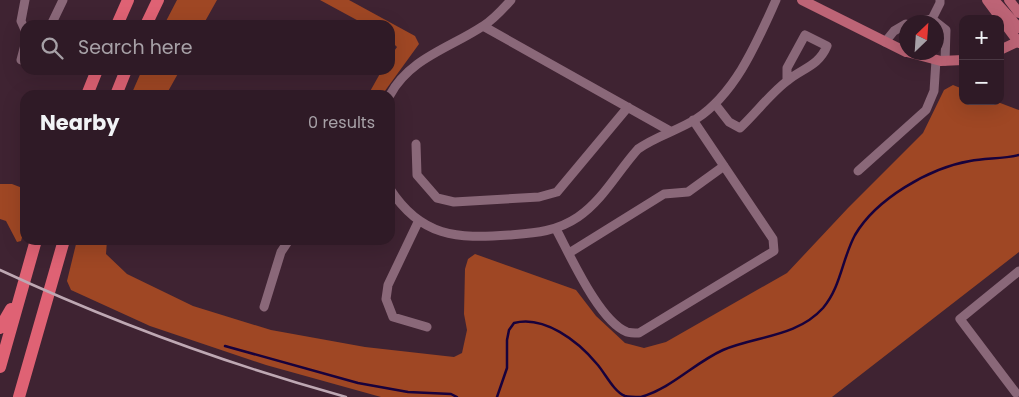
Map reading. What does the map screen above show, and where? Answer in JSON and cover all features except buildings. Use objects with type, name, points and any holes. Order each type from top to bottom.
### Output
[{"type":"highway","points":[[119,20],[128,0]]},
{"type":"highway","points":[[148,20],[158,0]]},
{"type":"highway","points":[[89,90],[95,75]]},
{"type":"highway","points":[[118,90],[124,75]]},
{"type":"highway","points":[[0,366],[35,245]]},
{"type":"highway","points":[[19,397],[63,245]]},
{"type":"highway","points":[[0,328],[21,292]]},
{"type":"main road","points":[[987,0],[1018,42],[1004,48]]},
{"type":"main road","points":[[994,0],[1019,28]]},
{"type":"main road","points":[[1009,0],[1019,13]]},
{"type":"main road","points":[[805,1],[899,48]]},
{"type":"main road","points":[[944,60],[959,60]]},
{"type":"street","points":[[21,20],[25,0]]},
{"type":"street","points":[[53,20],[63,0]]},
{"type":"street","points":[[393,90],[400,80],[427,57],[483,26],[511,0]]},
{"type":"street","points":[[395,203],[419,220],[444,234],[472,238],[548,232],[556,229],[578,217],[590,207],[638,149],[693,120],[724,96],[749,55],[776,0]]},
{"type":"street","points":[[934,15],[940,0]]},
{"type":"street","points":[[483,26],[670,131]]},
{"type":"street","points":[[885,42],[899,28]]},
{"type":"street","points":[[944,28],[946,30],[944,42]]},
{"type":"street","points":[[715,104],[729,122],[740,128],[787,80],[806,70],[823,54],[827,46],[805,35],[787,68],[787,80]]},
{"type":"street","points":[[858,171],[926,110],[934,91],[941,60]]},
{"type":"street","points":[[416,144],[417,175],[437,198],[454,202],[540,197],[557,192],[628,107]]},
{"type":"street","points":[[556,229],[607,317],[628,332],[639,333],[774,251],[773,239],[693,120]]},
{"type":"street","points":[[569,253],[664,194],[688,192],[724,166]]},
{"type":"street","points":[[419,220],[388,285],[386,299],[393,317],[428,327]]},
{"type":"street","points":[[264,307],[280,252],[285,245]]},
{"type":"street","points":[[1015,394],[960,318],[1019,271]]},
{"type":"shaded area","points":[[177,0],[217,0],[206,20],[167,20]]},
{"type":"shaded area","points":[[320,0],[349,0],[386,20],[357,20]]},
{"type":"shaded area","points":[[395,25],[415,36],[419,44],[386,90],[371,90],[379,75],[395,75],[395,50],[397,47],[395,45]]},
{"type":"shaded area","points":[[140,75],[177,75],[169,90],[133,90]]},
{"type":"shaded area","points":[[953,85],[959,87],[959,105],[1004,104],[1019,110],[1019,252],[832,397],[381,397],[266,365],[150,326],[71,290],[67,281],[76,245],[107,245],[106,254],[127,274],[193,306],[271,330],[365,347],[454,357],[462,353],[467,330],[464,314],[465,269],[468,259],[475,254],[576,290],[596,316],[625,343],[644,348],[666,342],[787,273],[848,208],[923,133],[944,90]]},
{"type":"shaded area","points":[[0,184],[12,184],[20,187],[20,241],[17,242],[6,221],[0,219]]},
{"type":"waterway","points":[[641,397],[663,388],[712,355],[736,345],[776,335],[813,318],[823,308],[834,291],[851,244],[864,222],[876,209],[905,187],[938,170],[954,165],[976,160],[1019,155]]},
{"type":"waterway","points":[[497,397],[507,368],[509,330],[514,323],[525,322],[548,326],[560,332],[589,355],[621,394],[641,397]]},
{"type":"waterway","points":[[225,346],[358,383],[408,392],[451,394],[457,397]]},
{"type":"railway","points":[[0,270],[170,341],[257,371],[346,397]]}]
